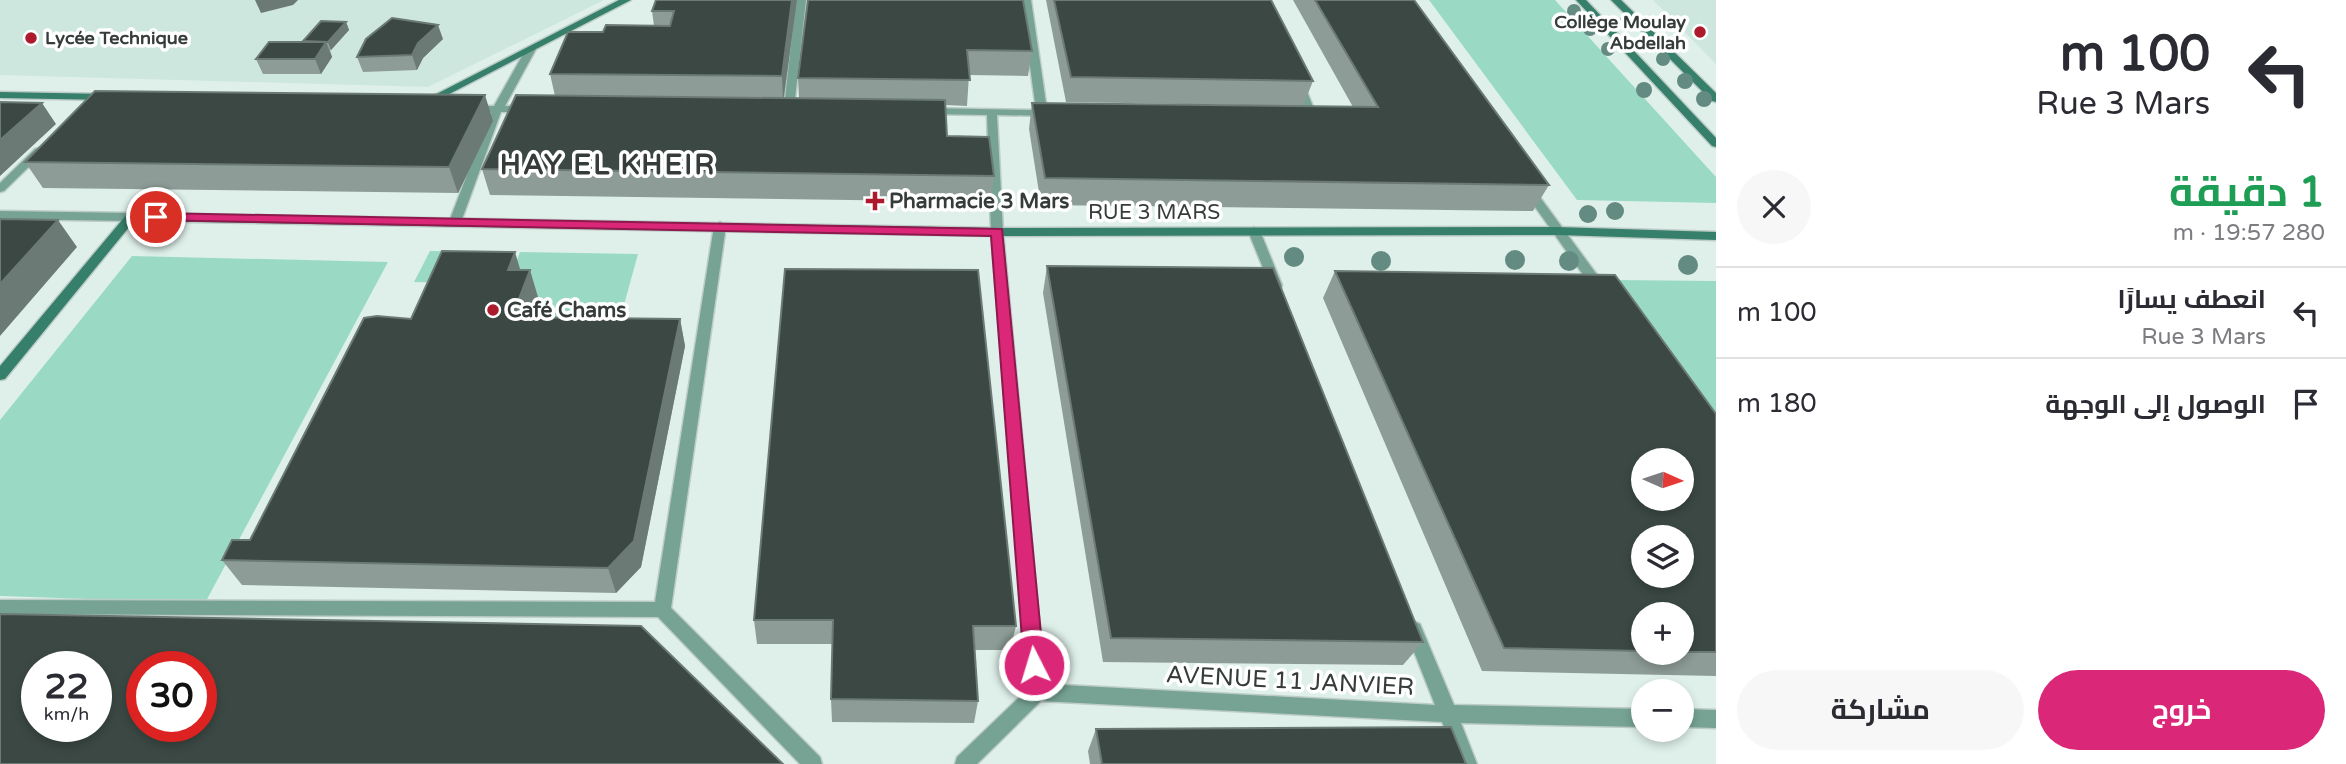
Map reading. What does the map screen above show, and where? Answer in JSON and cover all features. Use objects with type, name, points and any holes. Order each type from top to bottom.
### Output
[{"type":"street","points":[[444,108],[417,107],[626,0]]},
{"type":"street","points":[[789,108],[801,0]]},
{"type":"street","points":[[1026,0],[1042,113]]},
{"type":"street","points":[[1581,0],[1716,144]]},
{"type":"street","points":[[1616,0],[1716,99]]},
{"type":"street","points":[[455,222],[497,110],[531,49]]},
{"type":"street","points":[[1286,117],[1307,117],[1311,114],[1293,72]]},
{"type":"street","points":[[0,95],[122,98]]},
{"type":"street","points":[[85,106],[95,97]]},
{"type":"street","points":[[457,108],[539,109]]},
{"type":"street","points":[[776,108],[803,108]]},
{"type":"street","points":[[911,111],[1055,113]]},
{"type":"street","points":[[964,764],[1037,692],[997,232],[992,113]]},
{"type":"street","points":[[0,189],[47,143]]},
{"type":"street","points":[[1518,173],[1613,307]]},
{"type":"street","points":[[0,215],[131,217]]},
{"type":"street","points":[[0,374],[131,217]]},
{"type":"street","name":"RUE 3 MARS","points":[[131,217],[997,232],[1558,231],[1716,236]]},
{"type":"street","points":[[662,610],[720,226]]},
{"type":"street","points":[[1254,231],[1279,295]]},
{"type":"street","points":[[0,607],[662,610],[813,764]]},
{"type":"street","points":[[1407,612],[1468,764]]},
{"type":"street","name":"AVENUE 11 JANVIER","points":[[1037,692],[1448,714],[1631,718]]},
{"type":"street","points":[[1694,718],[1716,719]]},
{"type":"shaded area","points":[[0,0],[604,0],[428,87],[0,75]]},
{"type":"shaded area","name":"Collège Moulay Abdellah","points":[[1653,0],[1716,0],[1716,64]]},
{"type":"green space","points":[[1429,0],[1555,0],[1716,177],[1716,203],[1577,200]]},
{"type":"green space","points":[[430,251],[506,252],[450,283],[414,282]]},
{"type":"green space","points":[[520,252],[638,254],[613,345],[521,344],[510,279]]},
{"type":"green space","points":[[132,256],[388,262],[205,603],[0,596],[0,420]]},
{"type":"green space","points":[[1615,280],[1716,281],[1716,417]]},
{"type":"building","points":[[656,0],[792,0],[782,76],[550,74],[568,32],[603,32],[606,25],[670,26],[674,11],[652,11]]},
{"type":"building","points":[[808,0],[1023,0],[1032,51],[967,50],[970,80],[798,78]]},
{"type":"building","points":[[1054,0],[1271,0],[1313,81],[1071,77]]},
{"type":"building","points":[[1315,0],[1414,0],[1549,185],[1045,178],[1032,103],[1378,107]]},
{"type":"building","points":[[392,18],[438,25],[418,43],[412,55],[357,57],[366,39]]},
{"type":"building","points":[[321,21],[346,22],[328,42],[303,41]]},
{"type":"building","points":[[269,42],[326,42],[315,59],[256,59]]},
{"type":"building","points":[[95,91],[485,95],[449,167],[25,162]]},
{"type":"building","points":[[516,95],[945,100],[947,136],[989,137],[994,176],[482,169]]},
{"type":"building","points":[[0,102],[42,103],[0,140]]},
{"type":"building","points":[[0,219],[58,220],[0,284]]},
{"type":"building","points":[[442,251],[515,252],[508,270],[530,270],[512,317],[680,319],[634,541],[608,568],[222,560],[232,540],[250,540],[364,318],[377,316],[411,319]]},
{"type":"building","points":[[1047,266],[1273,268],[1423,642],[1111,638]]},
{"type":"building","points":[[785,269],[978,270],[1016,626],[973,626],[978,701],[831,699],[833,620],[754,620]]},
{"type":"building","points":[[1335,271],[1615,275],[1716,414],[1716,652],[1694,652],[1694,602],[1631,602],[1631,651],[1504,648]]},
{"type":"building","points":[[0,614],[641,626],[783,764],[0,764]]},
{"type":"building","points":[[1451,727],[1466,764],[1102,764],[1096,729]]},
{"type":"place","name":"Collège Moulay Abdellah","points":[[1700,32]]},
{"type":"place","name":"Lycée Technique","points":[[31,38]]},
{"type":"place","name":"Pharmacie 3 Mars","points":[[875,201]]},
{"type":"place","name":"Café Chams","points":[[493,310]]},
{"type":"district","name":"HAY EL KHEIR","points":[[608,165]]},
{"type":"route","points":[[156,217],[997,232],[1034,665]]}]
